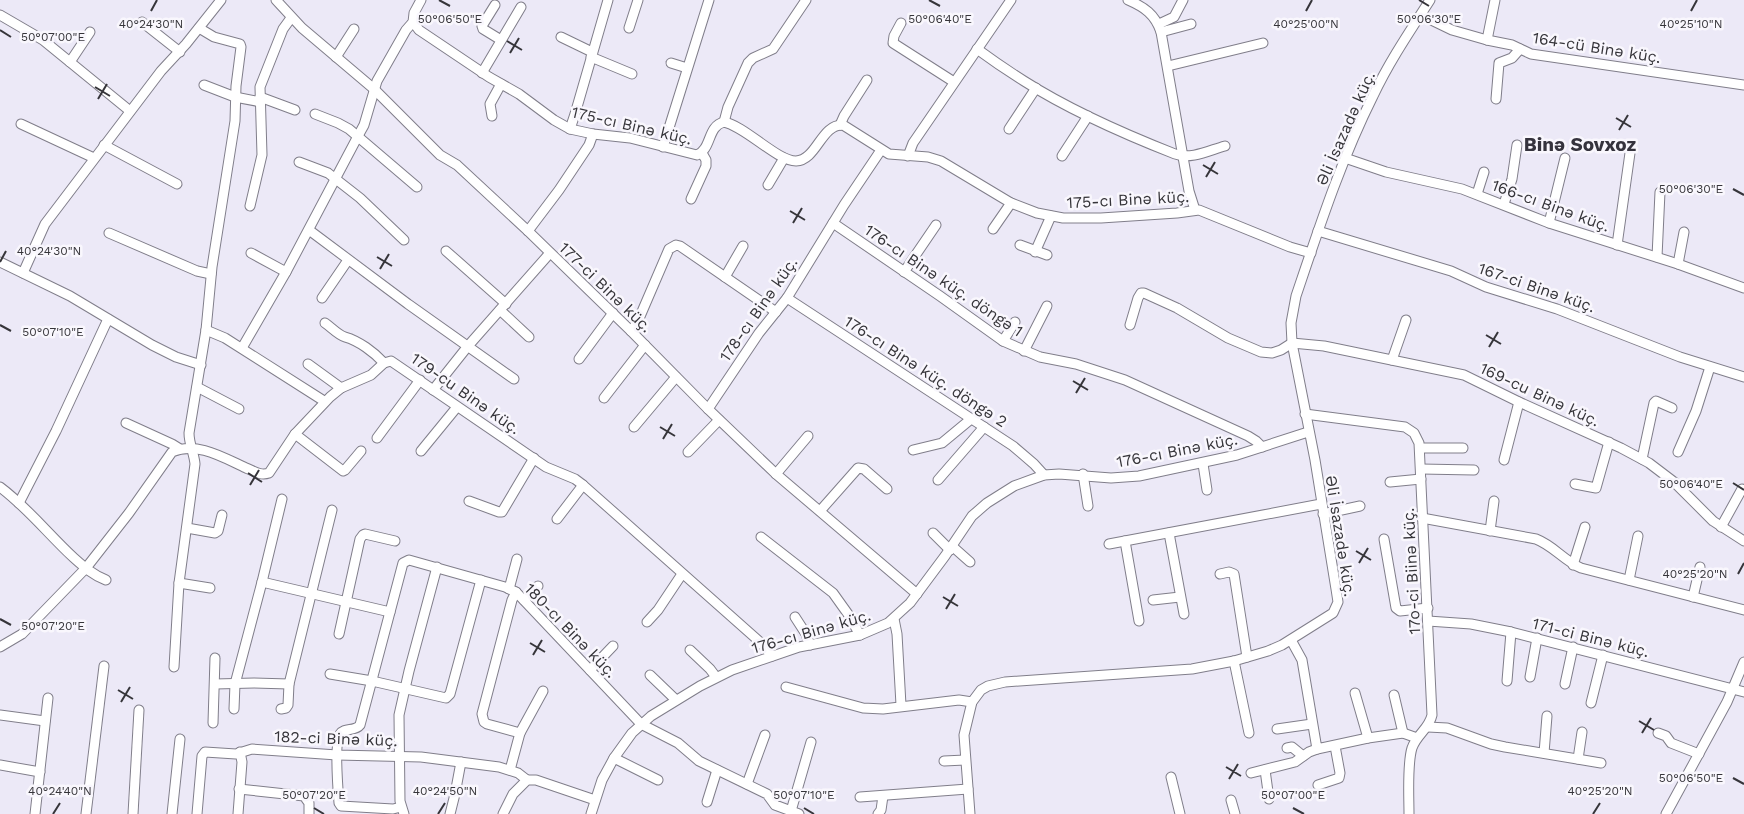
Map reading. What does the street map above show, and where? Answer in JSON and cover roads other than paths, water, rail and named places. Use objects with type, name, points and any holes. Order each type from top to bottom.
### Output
[{"type":"street","points":[[24,273],[45,224],[161,71],[180,52],[221,0]]},
{"type":"street","name":"177-ci Binə küç.","points":[[276,0],[291,18],[374,89],[440,156],[457,165],[528,232],[776,474],[917,594]]},
{"type":"street","points":[[242,348],[309,230],[358,136],[366,120],[374,89],[384,67],[402,37],[414,22],[414,13],[420,0]]},
{"type":"street","points":[[570,129],[608,0]]},
{"type":"street","points":[[629,28],[638,0]]},
{"type":"street","points":[[663,147],[709,0]]},
{"type":"street","points":[[806,0],[773,49],[753,58],[748,63],[728,107],[724,122],[735,126],[784,158],[796,161],[805,158],[828,132],[840,125],[867,80]]},
{"type":"street","points":[[908,156],[913,143],[1011,0]]},
{"type":"street","points":[[1128,0],[1148,11],[1160,28],[1182,156],[1190,196],[1195,210]]},
{"type":"street","points":[[1160,28],[1174,17],[1183,0]]},
{"type":"street","name":"Əli İsazadə küç.","points":[[972,702],[981,690],[988,686],[1005,682],[1192,669],[1234,661],[1274,649],[1333,613],[1337,607],[1336,589],[1315,460],[1292,343],[1292,310],[1310,252],[1345,158],[1380,82],[1430,0]]},
{"type":"street","points":[[1487,40],[1495,0]]},
{"type":"street","points":[[494,5],[482,26],[483,29],[501,40]]},
{"type":"street","points":[[482,73],[521,7]]},
{"type":"street","points":[[0,15],[43,40],[130,111]]},
{"type":"street","name":"164-cü Binə küç.","points":[[1420,15],[1452,30],[1487,40],[1512,44],[1531,54],[1744,85]]},
{"type":"street","points":[[250,206],[262,156],[260,87],[283,29],[291,18]]},
{"type":"street","points":[[142,22],[180,52]]},
{"type":"street","name":"175-cı Binə küç.","points":[[414,22],[419,30],[482,73],[524,97],[554,120],[570,129],[630,138],[695,155],[702,153],[716,127],[724,122]]},
{"type":"street","points":[[901,23],[894,36],[893,43],[954,82]]},
{"type":"street","points":[[1160,28],[1191,24]]},
{"type":"street","points":[[174,667],[179,583],[195,464],[189,444],[189,432],[201,365],[211,274],[235,121],[241,47],[237,43],[214,37],[199,28]]},
{"type":"street","points":[[336,57],[354,29]]},
{"type":"street","points":[[70,62],[90,32]]},
{"type":"street","points":[[560,37],[591,55],[632,74]]},
{"type":"street","points":[[1168,66],[1263,43]]},
{"type":"street","points":[[977,49],[1036,88],[1088,116],[1161,149],[1182,156],[1191,156],[1225,146]]},
{"type":"street","points":[[1496,99],[1500,63],[1514,57],[1520,49]]},
{"type":"street","points":[[671,63],[687,68]]},
{"type":"street","points":[[492,116],[490,104],[501,84]]},
{"type":"street","points":[[204,85],[236,97],[260,100],[295,110]]},
{"type":"street","points":[[1008,129],[1036,88]]},
{"type":"street","points":[[315,114],[338,123],[358,136],[417,187]]},
{"type":"street","points":[[1062,156],[1088,116]]},
{"type":"street","points":[[20,124],[94,158]]},
{"type":"street","name":"175-cı Binə küç.","points":[[840,125],[892,154],[928,157],[941,161],[1011,203],[1027,210],[1052,216],[1101,218],[1177,214],[1195,210],[1205,212],[1290,246],[1310,252]]},
{"type":"street","points":[[528,232],[559,190],[594,134]]},
{"type":"street","points":[[1504,204],[1512,179],[1517,145]]},
{"type":"street","points":[[104,146],[177,184]]},
{"type":"street","name":"178-cı Binə küç.","points":[[708,409],[759,332],[788,298],[833,223],[882,150]]},
{"type":"street","points":[[691,198],[706,166],[706,160],[702,153]]},
{"type":"street","points":[[1617,245],[1630,153]]},
{"type":"street","points":[[768,185],[784,158]]},
{"type":"street","name":"166-cı Binə küç.","points":[[1345,158],[1378,170],[1443,183],[1477,194],[1549,222],[1678,264],[1744,288]]},
{"type":"street","points":[[1549,222],[1565,158]]},
{"type":"street","points":[[300,162],[320,169],[336,179],[360,198],[404,240]]},
{"type":"street","points":[[1477,194],[1484,172]]},
{"type":"street","points":[[1657,257],[1660,192]]},
{"type":"street","points":[[994,229],[1011,203]]},
{"type":"street","points":[[1034,252],[1052,216]]},
{"type":"street","name":"176-cı Binə küç. döngə 1","points":[[833,223],[1003,341],[1040,357],[1076,364],[1125,380],[1248,436],[1262,447]]},
{"type":"street","points":[[904,272],[936,225]]},
{"type":"street","points":[[309,230],[514,379]]},
{"type":"street","name":"167-ci Binə küç.","points":[[1318,231],[1451,271],[1486,287],[1575,316],[1710,367],[1744,377]]},
{"type":"street","points":[[1678,264],[1684,232]]},
{"type":"street","points":[[109,233],[197,271],[211,274]]},
{"type":"street","points":[[631,331],[673,246],[680,246],[776,312]]},
{"type":"street","points":[[725,277],[743,246]]},
{"type":"street","points":[[1020,246],[1047,255]]},
{"type":"street","points":[[446,251],[503,307],[529,337]]},
{"type":"street","points":[[251,253],[286,272]]},
{"type":"street","points":[[433,390],[468,346],[550,253]]},
{"type":"street","points":[[322,298],[348,260]]},
{"type":"street","points":[[0,262],[70,296],[168,353],[201,365]]},
{"type":"street","points":[[1130,325],[1141,293],[1177,308],[1228,338],[1261,352],[1272,353],[1292,343]]},
{"type":"street","name":"176-cı Binə küç. döngə 2","points":[[788,298],[1013,446],[1044,475]]},
{"type":"street","points":[[1024,350],[1047,306]]},
{"type":"street","points":[[579,360],[612,313]]},
{"type":"street","points":[[19,503],[56,431],[108,319]]},
{"type":"street","points":[[1392,360],[1406,320]]},
{"type":"street","points":[[1003,341],[1015,322]]},
{"type":"street","points":[[325,323],[342,335],[352,338],[384,363]]},
{"type":"street","points":[[206,330],[242,348],[324,401]]},
{"type":"street","name":"169-cu Binə küç.","points":[[1292,343],[1324,346],[1464,375],[1642,459],[1667,476],[1721,527],[1744,541]]},
{"type":"street","points":[[604,398],[645,345]]},
{"type":"street","name":"179-cu Binə küç.","points":[[0,647],[22,634],[86,568],[129,513],[172,452],[191,448],[208,451],[264,474],[269,473],[295,434],[324,401],[341,388],[371,375],[384,363],[391,361],[550,469],[582,485],[760,642],[772,656]]},
{"type":"street","points":[[308,364],[341,388]]},
{"type":"street","points":[[1678,452],[1696,411],[1710,367]]},
{"type":"street","points":[[634,428],[676,377]]},
{"type":"street","points":[[377,438],[420,380]]},
{"type":"street","points":[[197,388],[239,409]]},
{"type":"street","points":[[1504,460],[1519,402]]},
{"type":"street","points":[[1642,459],[1654,403],[1672,408]]},
{"type":"street","points":[[421,451],[458,407]]},
{"type":"street","name":"17o-ci Biinə küç.","points":[[1305,414],[1405,427],[1412,430],[1417,436],[1420,448],[1428,608],[1432,715],[1428,727]]},
{"type":"street","points":[[913,450],[942,443],[971,419]]},
{"type":"street","points":[[688,452],[719,420]]},
{"type":"street","points":[[126,423],[172,444],[180,450]]},
{"type":"street","points":[[938,480],[984,427]]},
{"type":"street","name":"176-cı Binə küç.","points":[[591,814],[602,780],[614,758],[626,739],[641,724],[676,700],[716,677],[772,656],[810,645],[860,635],[894,619],[917,594],[968,522],[987,503],[1014,486],[1044,475],[1065,473],[1124,478],[1204,464],[1308,432]]},
{"type":"street","points":[[295,434],[343,471],[361,451]]},
{"type":"street","points":[[776,474],[808,436]]},
{"type":"street","points":[[1575,484],[1596,488],[1608,442]]},
{"type":"street","points":[[1420,448],[1463,448]]},
{"type":"street","points":[[469,501],[502,512],[534,458]]},
{"type":"street","points":[[1204,464],[1207,490]]},
{"type":"street","points":[[820,511],[858,468],[864,469],[887,489]]},
{"type":"street","points":[[1421,469],[1474,470]]},
{"type":"street","points":[[1083,474],[1088,506]]},
{"type":"street","points":[[1390,482],[1421,479]]},
{"type":"street","points":[[557,519],[582,485]]},
{"type":"street","points":[[0,487],[92,574],[106,580]]},
{"type":"street","points":[[1721,527],[1742,489]]},
{"type":"street","points":[[234,709],[235,684],[282,499]]},
{"type":"street","points":[[1490,530],[1494,501]]},
{"type":"street","points":[[1109,544],[1321,504]]},
{"type":"street","points":[[1323,514],[1360,506]]},
{"type":"street","points":[[281,709],[286,708],[288,705],[289,684],[332,510]]},
{"type":"street","points":[[186,528],[215,533],[218,531],[222,515]]},
{"type":"street","points":[[1422,518],[1536,539],[1546,543],[1573,565],[1744,610]]},
{"type":"street","points":[[1573,565],[1585,527]]},
{"type":"street","points":[[933,533],[970,562]]},
{"type":"street","points":[[1168,533],[1184,614]]},
{"type":"street","points":[[339,634],[360,539],[366,534],[396,541]]},
{"type":"street","points":[[1629,580],[1638,536]]},
{"type":"street","points":[[761,537],[833,593],[860,635]]},
{"type":"street","points":[[1384,539],[1397,610],[1428,608]]},
{"type":"street","points":[[1125,541],[1139,621]]},
{"type":"street","points":[[517,559],[512,600],[482,718],[487,724],[520,733]]},
{"type":"street","name":"180-cı Binə küç.","points":[[403,811],[341,806],[339,803],[337,755],[340,733],[356,730],[360,725],[403,563],[412,560],[513,590],[641,724],[674,740],[694,758],[767,794],[775,805],[795,813]]},
{"type":"street","points":[[1693,597],[1700,566]]},
{"type":"street","points":[[403,811],[399,756],[399,715],[404,688],[437,567]]},
{"type":"street","points":[[1220,574],[1229,572],[1234,574],[1247,657]]},
{"type":"street","points":[[647,622],[662,605],[682,574]]},
{"type":"street","points":[[330,674],[372,681],[444,698],[449,696],[481,580]]},
{"type":"street","points":[[262,582],[390,612]]},
{"type":"street","points":[[179,583],[210,588]]},
{"type":"street","points":[[524,600],[538,586]]},
{"type":"street","points":[[1153,600],[1180,597]]},
{"type":"street","points":[[795,616],[806,634],[810,645]]},
{"type":"street","points":[[894,619],[897,634],[901,705]]},
{"type":"street","name":"171-ci Binə küç.","points":[[1428,621],[1471,624],[1511,632],[1744,692]]},
{"type":"street","points":[[1507,681],[1511,632]]},
{"type":"street","points":[[1530,677],[1537,638]]},
{"type":"street","points":[[1291,640],[1302,660],[1317,749]]},
{"type":"street","points":[[590,670],[614,646]]},
{"type":"street","points":[[1564,684],[1573,647]]},
{"type":"street","points":[[690,650],[716,677]]},
{"type":"street","points":[[1592,703],[1603,655]]},
{"type":"street","points":[[213,724],[215,658]]},
{"type":"street","points":[[1234,661],[1249,733]]},
{"type":"street","points":[[1666,814],[1733,689],[1744,662]]},
{"type":"street","points":[[86,814],[104,666]]},
{"type":"street","points":[[650,675],[676,700]]},
{"type":"street","points":[[215,684],[289,684]]},
{"type":"street","points":[[786,687],[863,708],[883,708],[959,700],[972,702],[964,735],[970,814]]},
{"type":"street","points":[[510,770],[520,733],[543,691]]},
{"type":"street","points":[[1356,693],[1368,738]]},
{"type":"street","points":[[1394,694],[1403,733]]},
{"type":"street","points":[[34,814],[48,698]]},
{"type":"street","points":[[133,814],[139,710]]},
{"type":"street","points":[[0,715],[45,720]]},
{"type":"street","points":[[1544,753],[1547,716]]},
{"type":"street","points":[[1277,730],[1312,724]]},
{"type":"street","points":[[1409,814],[1410,756],[1417,738],[1428,727],[1447,728],[1491,744],[1601,762]]},
{"type":"street","points":[[1578,759],[1582,732]]},
{"type":"street","points":[[1250,773],[1294,762],[1317,749],[1368,738],[1403,733],[1417,738]]},
{"type":"street","points":[[1658,733],[1666,736],[1671,742],[1699,754]]},
{"type":"street","points":[[746,784],[766,735]]},
{"type":"street","points":[[172,814],[180,739]]},
{"type":"street","points":[[795,813],[811,742]]},
{"type":"street","points":[[1318,785],[1339,778],[1340,773],[1335,746]]},
{"type":"street","points":[[1287,748],[1292,747],[1303,756]]},
{"type":"street","name":"182-ci Binə küç.","points":[[197,814],[203,753],[230,754],[252,749],[337,755],[420,756],[461,762],[510,770],[527,780],[536,780],[595,800]]},
{"type":"street","points":[[238,814],[242,762],[240,752]]},
{"type":"street","points":[[614,758],[658,780]]},
{"type":"street","points":[[944,761],[965,760]]},
{"type":"street","points":[[450,814],[456,794],[461,762]]},
{"type":"street","points":[[0,765],[40,772]]},
{"type":"street","points":[[707,802],[717,770]]},
{"type":"street","points":[[1265,770],[1269,799]]},
{"type":"street","points":[[1171,778],[1180,814]]},
{"type":"street","points":[[503,814],[512,794],[527,780]]},
{"type":"street","points":[[239,789],[304,796],[309,803],[309,814]]},
{"type":"street","points":[[860,797],[968,789]]},
{"type":"street","points":[[878,814],[881,810],[883,796]]},
{"type":"street","points":[[1231,800],[1235,814]]},
{"type":"district","name":"Binə Sovxoz","points":[[1580,144]]}]
